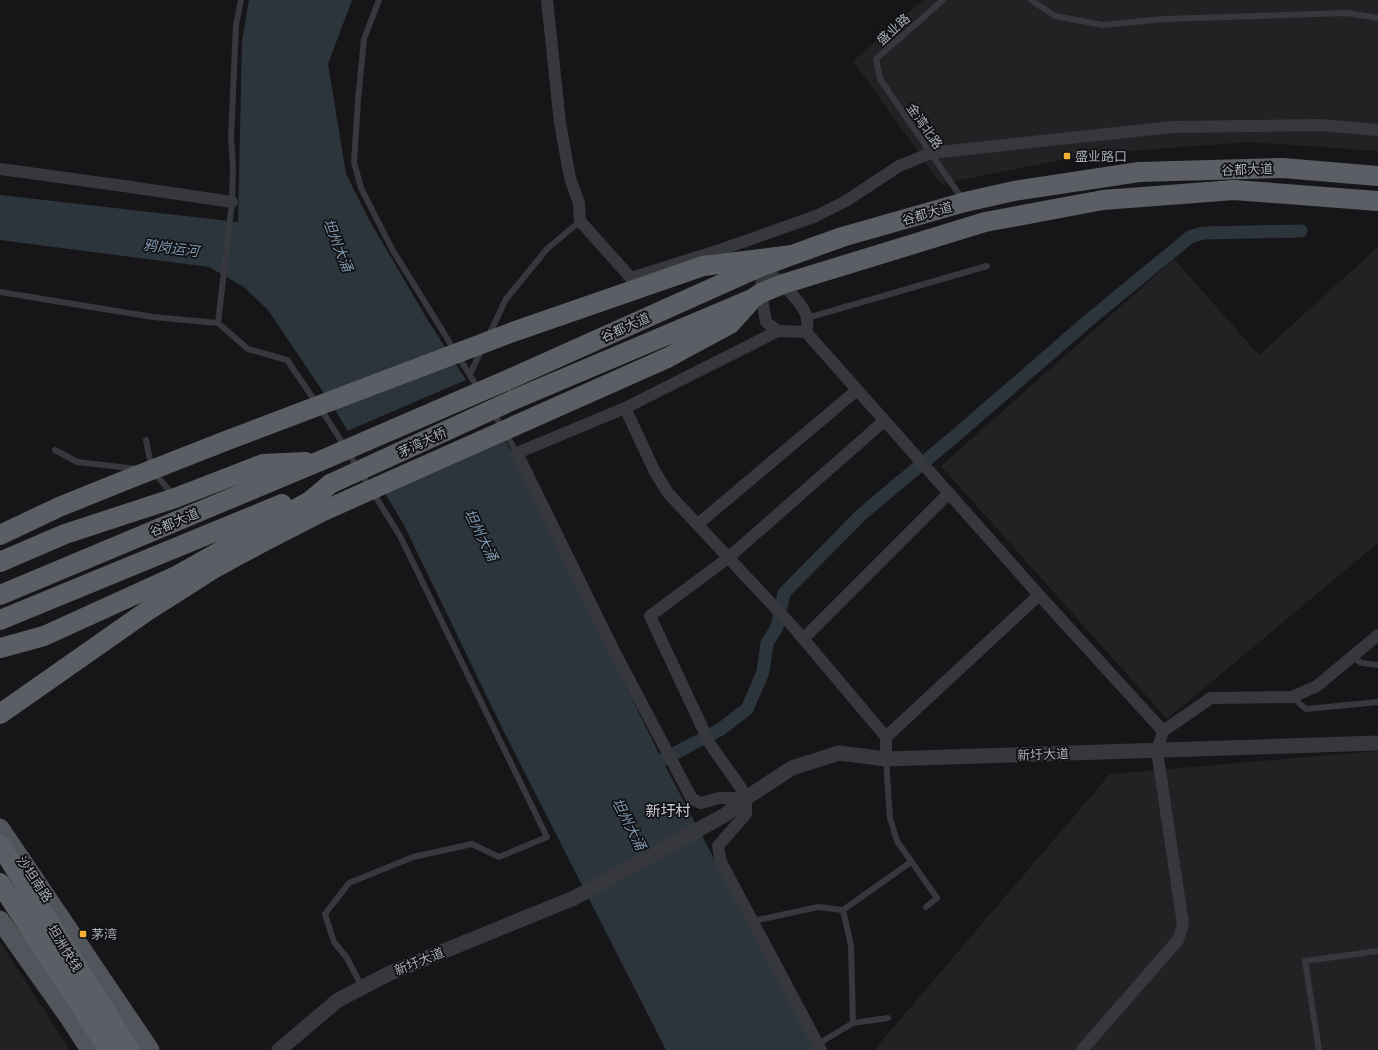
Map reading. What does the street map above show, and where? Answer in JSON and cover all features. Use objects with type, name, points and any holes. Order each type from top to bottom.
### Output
[{"type":"highway","name":"谷都大道","points":[[505,381],[762,266],[842,237],[964,202],[1014,191],[1139,172],[1283,168],[1378,176]]},
{"type":"highway","name":"谷都大道","points":[[514,400],[783,284],[985,222],[1103,200],[1234,190],[1378,200]]},
{"type":"highway","points":[[0,535],[59,507],[199,451],[548,320],[703,266],[792,255]]},
{"type":"highway","points":[[0,714],[147,611],[213,570],[261,543],[321,512],[667,358],[730,324],[757,296]]},
{"type":"highway","name":"茅湾大桥","points":[[320,461],[505,381]]},
{"type":"highway","name":"茅湾大桥","points":[[330,484],[514,400]]},
{"type":"highway","name":"谷都大道","points":[[0,595],[320,461]]},
{"type":"highway","points":[[0,562],[65,534],[175,498],[263,464],[320,461]]},
{"type":"highway","name":"谷都大道","points":[[0,620],[330,484]]},
{"type":"highway","points":[[2,649],[44,636],[178,575],[310,500],[330,484]]},
{"type":"highway","name":"坦洲快线","points":[[0,845],[130,1050]]},
{"type":"highway","name":"坦洲快线","points":[[0,883],[108,1050]]},
{"type":"main road","name":"沙坦南路","points":[[0,828],[150,1050]]},
{"type":"main road","points":[[0,920],[70,1019],[90,1050]]},
{"type":"street","points":[[547,0],[560,124],[570,178],[579,203],[580,221],[631,278],[724,249],[816,216],[846,201],[899,166],[931,153],[1172,128],[1320,125],[1378,130]]},
{"type":"street","points":[[0,169],[124,186],[231,208]]},
{"type":"street","points":[[762,266],[783,284],[799,302],[807,318],[806,332],[1039,595],[1163,731]]},
{"type":"street","points":[[762,266],[757,296],[766,322],[778,331]]},
{"type":"street","points":[[746,798],[719,798],[700,803],[692,800],[611,645],[517,454],[625,408],[778,331],[806,332]]},
{"type":"street","points":[[698,524],[857,390]]},
{"type":"street","points":[[625,408],[655,472],[668,493],[803,639],[886,737],[886,759]]},
{"type":"street","points":[[819,1047],[721,862],[718,846],[746,814],[746,798],[741,788],[710,744],[650,616],[728,558],[884,421]]},
{"type":"street","points":[[803,639],[949,493]]},
{"type":"street","points":[[886,737],[1039,595]]},
{"type":"street","points":[[1082,1050],[1178,940],[1183,924],[1157,751],[1163,731],[1211,698],[1292,697],[1317,686],[1378,635]]},
{"type":"street","name":"新圩大道","points":[[279,1050],[338,1000],[390,973],[574,898],[725,815],[746,798],[792,768],[839,753],[886,759],[1378,743]]},
{"type":"lane","points":[[218,323],[231,208],[233,167],[230,138],[236,25],[241,0]]},
{"type":"lane","points":[[379,0],[364,39],[354,162],[361,188],[392,249],[482,394]]},
{"type":"lane","name":"盛业路","points":[[876,59],[943,0]]},
{"type":"lane","points":[[1031,0],[1055,16],[1103,25],[1164,19],[1347,13],[1378,18]]},
{"type":"lane","name":"金湾北路","points":[[876,59],[880,79],[964,202]]},
{"type":"lane","points":[[470,374],[506,299],[548,249],[580,221]]},
{"type":"lane","points":[[807,318],[987,266]]},
{"type":"lane","points":[[0,292],[153,317],[218,323],[248,349],[287,360],[328,420],[400,536],[547,836],[499,857],[472,844],[413,857],[349,883],[325,914],[334,942],[347,958],[362,988]]},
{"type":"lane","points":[[486,401],[517,454]]},
{"type":"lane","points":[[146,440],[152,470],[175,498]]},
{"type":"lane","points":[[55,450],[77,462],[152,470]]},
{"type":"lane","points":[[1351,657],[1362,663],[1378,665]]},
{"type":"lane","points":[[1292,697],[1306,709],[1378,702]]},
{"type":"lane","points":[[886,759],[890,818],[897,841],[937,898],[926,907]]},
{"type":"lane","points":[[753,922],[818,907],[843,910],[911,862]]},
{"type":"lane","points":[[843,910],[851,946],[853,1023]]},
{"type":"lane","points":[[1319,1050],[1305,961],[1378,951]]},
{"type":"lane","points":[[819,1047],[853,1023],[888,1018]]},
{"type":"shaded area","points":[[923,0],[1378,0],[1378,151],[1248,142],[1091,154],[941,184],[853,61]]},
{"type":"shaded area","points":[[1378,247],[1378,543],[1167,719],[941,466],[1174,259],[1259,355]]},
{"type":"shaded area","points":[[1378,751],[1378,1050],[874,1050],[1110,774]]},
{"type":"shaded area","points":[[0,942],[70,1050],[0,1050]]},
{"type":"water","points":[[249,0],[352,0],[328,64],[346,174],[368,218],[427,319],[511,450],[662,760],[815,1050],[666,1050],[504,732],[404,525],[334,408],[268,310],[244,287],[209,267],[0,240],[0,195],[238,222],[242,41]]},
{"type":"pier","points":[[468,379],[501,430],[377,484],[345,432]]},
{"type":"waterway","points":[[662,760],[721,729],[747,709],[763,672],[767,643],[777,627],[784,593],[862,514],[954,437],[1089,320],[1190,237],[1203,233],[1301,231]]},
{"type":"place","name":"盛业路口","points":[[1067,156]]},
{"type":"place","name":"茅湾","points":[[83,934]]},
{"type":"district","name":"新圩村","points":[[668,811]]},
{"type":"water label","name":"坦州大涌","points":[[338,245]]},
{"type":"water label","name":"鸦岗运河","points":[[171,248]]},
{"type":"water label","name":"坦州大涌","points":[[481,535]]},
{"type":"water label","name":"坦州大涌","points":[[629,824]]}]
